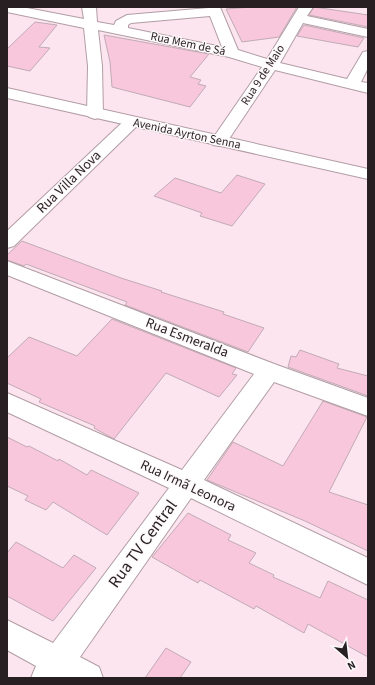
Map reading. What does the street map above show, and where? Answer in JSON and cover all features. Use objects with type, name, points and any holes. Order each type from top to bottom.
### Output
[{"type":"main road","points":[[89,7],[95,66],[95,114]]},
{"type":"main road","name":"Rua Mem de Sá","points":[[7,8],[232,53],[271,65],[368,88]]},
{"type":"main road","points":[[122,31],[121,24],[127,19],[214,9],[232,53]]},
{"type":"main road","points":[[303,12],[368,33]]},
{"type":"main road","name":"Rua 9 de Maio","points":[[219,141],[271,65],[303,12]]},
{"type":"main road","points":[[352,84],[368,55]]},
{"type":"main road","name":"Avenida Ayrton Senna","points":[[7,93],[95,114],[368,174]]},
{"type":"main road","name":"Rua Villa Nova","points":[[7,242],[132,122]]},
{"type":"main road","name":"Rua Esmeralda","points":[[7,268],[269,371],[368,407]]},
{"type":"main road","name":"Rua TV Central","points":[[52,669],[269,371]]},
{"type":"main road","name":"Rua Irmã Leonora","points":[[7,402],[187,484],[368,572]]},
{"type":"main road","points":[[7,634],[52,669],[88,678]]},
{"type":"building","points":[[252,7],[297,7],[279,37],[242,42],[226,9]]},
{"type":"building","points":[[314,7],[368,15],[368,27],[309,15]]},
{"type":"building","points":[[35,22],[57,25],[39,47],[50,48],[30,71],[7,66],[7,49]]},
{"type":"building","points":[[304,25],[364,38],[358,47],[297,36]]},
{"type":"building","points":[[104,35],[209,54],[190,77],[201,80],[198,84],[206,86],[190,107],[112,87],[110,62]]},
{"type":"building","points":[[237,175],[265,184],[232,226],[200,216],[202,213],[154,196],[175,178],[221,193]]},
{"type":"building","points":[[22,241],[121,278],[224,312],[223,314],[264,328],[248,352],[125,305],[127,302],[26,264],[24,266],[7,260],[7,255]]},
{"type":"building","points":[[112,319],[236,368],[232,374],[237,375],[219,397],[166,373],[114,439],[94,428],[95,426],[39,402],[41,399],[7,383],[7,358],[29,337],[77,356]]},
{"type":"building","points":[[300,350],[339,364],[337,368],[368,376],[368,396],[288,367],[291,356],[296,357]]},
{"type":"building","points":[[323,401],[367,417],[329,492],[368,505],[368,551],[305,521],[207,480],[233,442],[283,466]]},
{"type":"building","points":[[7,437],[27,447],[29,446],[58,461],[59,459],[87,475],[91,470],[139,493],[107,535],[53,502],[46,510],[25,500],[28,496],[7,486]]},
{"type":"building","points":[[188,513],[231,535],[228,540],[256,553],[249,563],[274,575],[273,577],[320,598],[328,581],[368,600],[368,657],[308,624],[304,633],[256,606],[254,609],[200,580],[198,583],[152,557]]},
{"type":"building","points":[[16,542],[63,568],[74,555],[96,568],[53,621],[7,596],[7,553]]},
{"type":"building","points":[[166,648],[191,662],[180,678],[145,678]]}]
